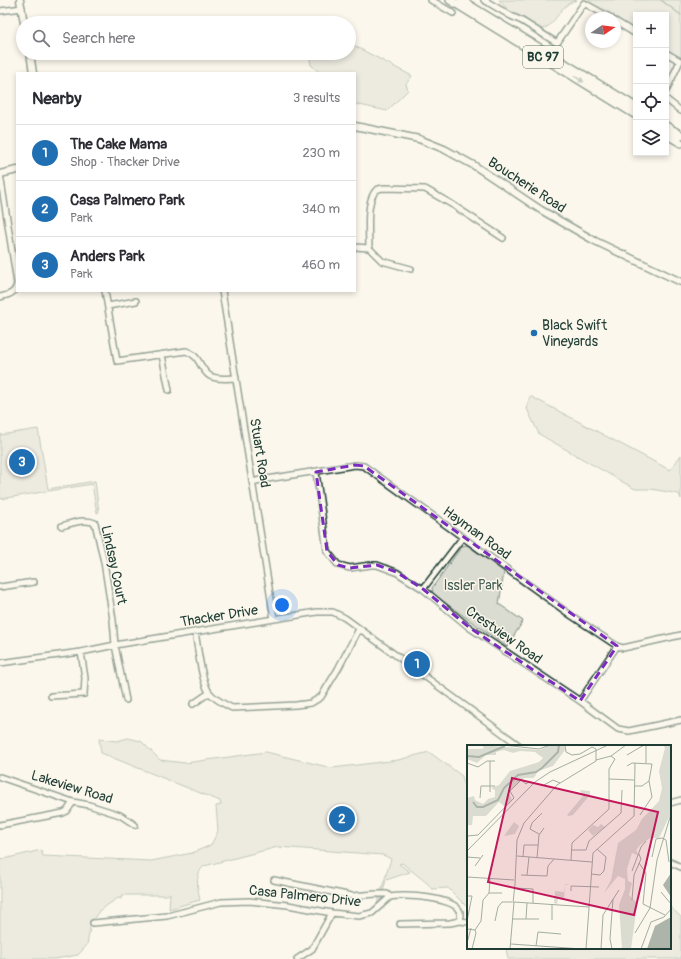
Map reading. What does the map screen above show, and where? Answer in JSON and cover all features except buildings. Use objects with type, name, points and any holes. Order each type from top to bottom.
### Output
[{"type":"highway","name":"BC 97","points":[[450,0],[633,113]]},
{"type":"highway","name":"BC 97","points":[[461,0],[633,105]]},
{"type":"highway","points":[[669,128],[681,135]]},
{"type":"highway","points":[[669,136],[681,143]]},
{"type":"main road","points":[[20,0],[23,16]]},
{"type":"main road","points":[[31,60],[33,72]]},
{"type":"main road","name":"Boucherie Road","points":[[356,126],[419,139],[444,149],[475,166],[542,210],[595,241],[681,282]]},
{"type":"main road","points":[[0,174],[16,170]]},
{"type":"street","points":[[431,0],[453,13]]},
{"type":"street","points":[[484,0],[522,21],[557,44],[584,3],[600,12]]},
{"type":"street","points":[[0,11],[22,8]]},
{"type":"street","points":[[621,25],[633,32]]},
{"type":"street","points":[[669,55],[680,61],[669,85]]},
{"type":"street","points":[[669,102],[681,112]]},
{"type":"street","points":[[0,174],[16,277]]},
{"type":"street","points":[[369,248],[370,206],[374,193],[380,188],[425,189],[457,207],[503,238]]},
{"type":"street","points":[[356,247],[369,248],[382,260],[411,269]]},
{"type":"street","points":[[0,297],[11,294],[16,289]]},
{"type":"street","points":[[105,292],[117,361],[186,351],[192,353],[210,376],[215,378],[236,378]]},
{"type":"street","name":"Stuart Road","points":[[222,292],[274,619]]},
{"type":"street","points":[[108,306],[136,301]]},
{"type":"street","points":[[162,355],[169,390]]},
{"type":"street","name":"Hayman Road","points":[[252,482],[355,465],[364,466],[567,612],[617,646]]},
{"type":"street","name":"Crestview Road","points":[[316,472],[328,550],[338,565],[350,568],[371,565],[382,566],[396,572],[423,589],[470,628],[580,701],[618,729],[629,731],[681,720]]},
{"type":"street","name":"Lindsay Court","points":[[62,526],[81,521],[91,521],[95,523],[104,562],[116,645]]},
{"type":"street","points":[[423,589],[463,537]]},
{"type":"street","points":[[0,587],[34,582]]},
{"type":"street","name":"Thacker Drive","points":[[0,663],[81,652],[317,612],[333,612],[341,615],[519,745]]},
{"type":"street","points":[[195,632],[205,685],[209,693],[223,704],[232,708],[296,705],[311,703],[321,697],[327,689],[359,629]]},
{"type":"street","points":[[580,701],[617,646],[623,648],[681,635]]},
{"type":"street","points":[[116,645],[126,700]]},
{"type":"street","points":[[51,696],[84,694],[85,678],[81,652]]},
{"type":"street","points":[[193,704],[209,693]]},
{"type":"street","name":"Lakeview Road","points":[[0,777],[74,802],[120,815],[135,825]]},
{"type":"street","points":[[671,803],[681,800]]},
{"type":"street","points":[[0,825],[63,813],[67,811],[74,802]]},
{"type":"street","points":[[671,862],[681,867]]},
{"type":"street","name":"Casa Palmero Drive","points":[[274,880],[352,896],[387,894],[390,897]]},
{"type":"street","name":"Casa Palmero Drive","points":[[93,923],[167,916],[221,902],[249,901],[288,905],[359,916],[372,913],[390,897],[406,895],[437,899],[457,907],[460,912],[460,921]]},
{"type":"street","points":[[297,959],[312,949],[332,913]]},
{"type":"street","points":[[400,924],[467,922]]},
{"type":"highlighted area","points":[[355,465],[364,466],[617,646],[580,701],[470,628],[423,589],[396,572],[377,565],[350,568],[338,565],[327,551],[316,472]]},
{"type":"green space","points":[[499,0],[577,0],[565,6],[553,22],[547,27],[541,29],[534,28],[521,21],[514,16]]},
{"type":"green space","points":[[584,0],[681,0],[681,64],[669,56],[669,12],[633,12],[633,33],[621,25],[621,12],[601,12],[588,1]]},
{"type":"green space","points":[[356,47],[412,76],[406,84],[408,90],[387,111],[356,104],[356,72],[319,72],[311,65],[310,60],[356,60]]},
{"type":"green space","points":[[530,396],[670,470],[681,455],[681,499],[679,494],[651,489],[635,489],[539,434],[527,409]]},
{"type":"green space","points":[[38,429],[48,489],[95,481],[99,512],[97,513],[92,484],[0,499],[0,435]]},
{"type":"green space","name":"Issler Park","points":[[467,545],[504,572],[499,604],[523,621],[507,647],[433,594],[432,588],[462,546]]},
{"type":"green space","points":[[128,738],[141,741],[160,760],[185,763],[266,752],[332,768],[398,760],[429,752],[462,776],[467,797],[467,907],[448,888],[432,889],[427,883],[402,863],[399,864],[410,872],[386,880],[379,905],[377,904],[391,859],[383,855],[278,847],[204,866],[199,873],[198,878],[200,900],[169,909],[170,893],[167,895],[122,895],[121,899],[118,898],[100,910],[91,922],[87,945],[78,955],[55,959],[0,959],[0,860],[41,850],[43,856],[151,861],[192,853],[211,845],[218,831],[216,806],[221,805],[220,801],[101,753],[99,739],[117,741]]},
{"type":"green space","points":[[671,908],[681,917],[681,959],[508,959],[506,949],[671,949]]},
{"type":"waterway","points":[[661,0],[681,15]]},
{"type":"place","name":"Black Swift Vineyards","points":[[534,333]]},
{"type":"place","name":"Anders Park","points":[[22,462]]},
{"type":"place","name":"The Cake Mama","points":[[417,664]]},
{"type":"place","name":"Casa Palmero Park","points":[[342,819]]}]
